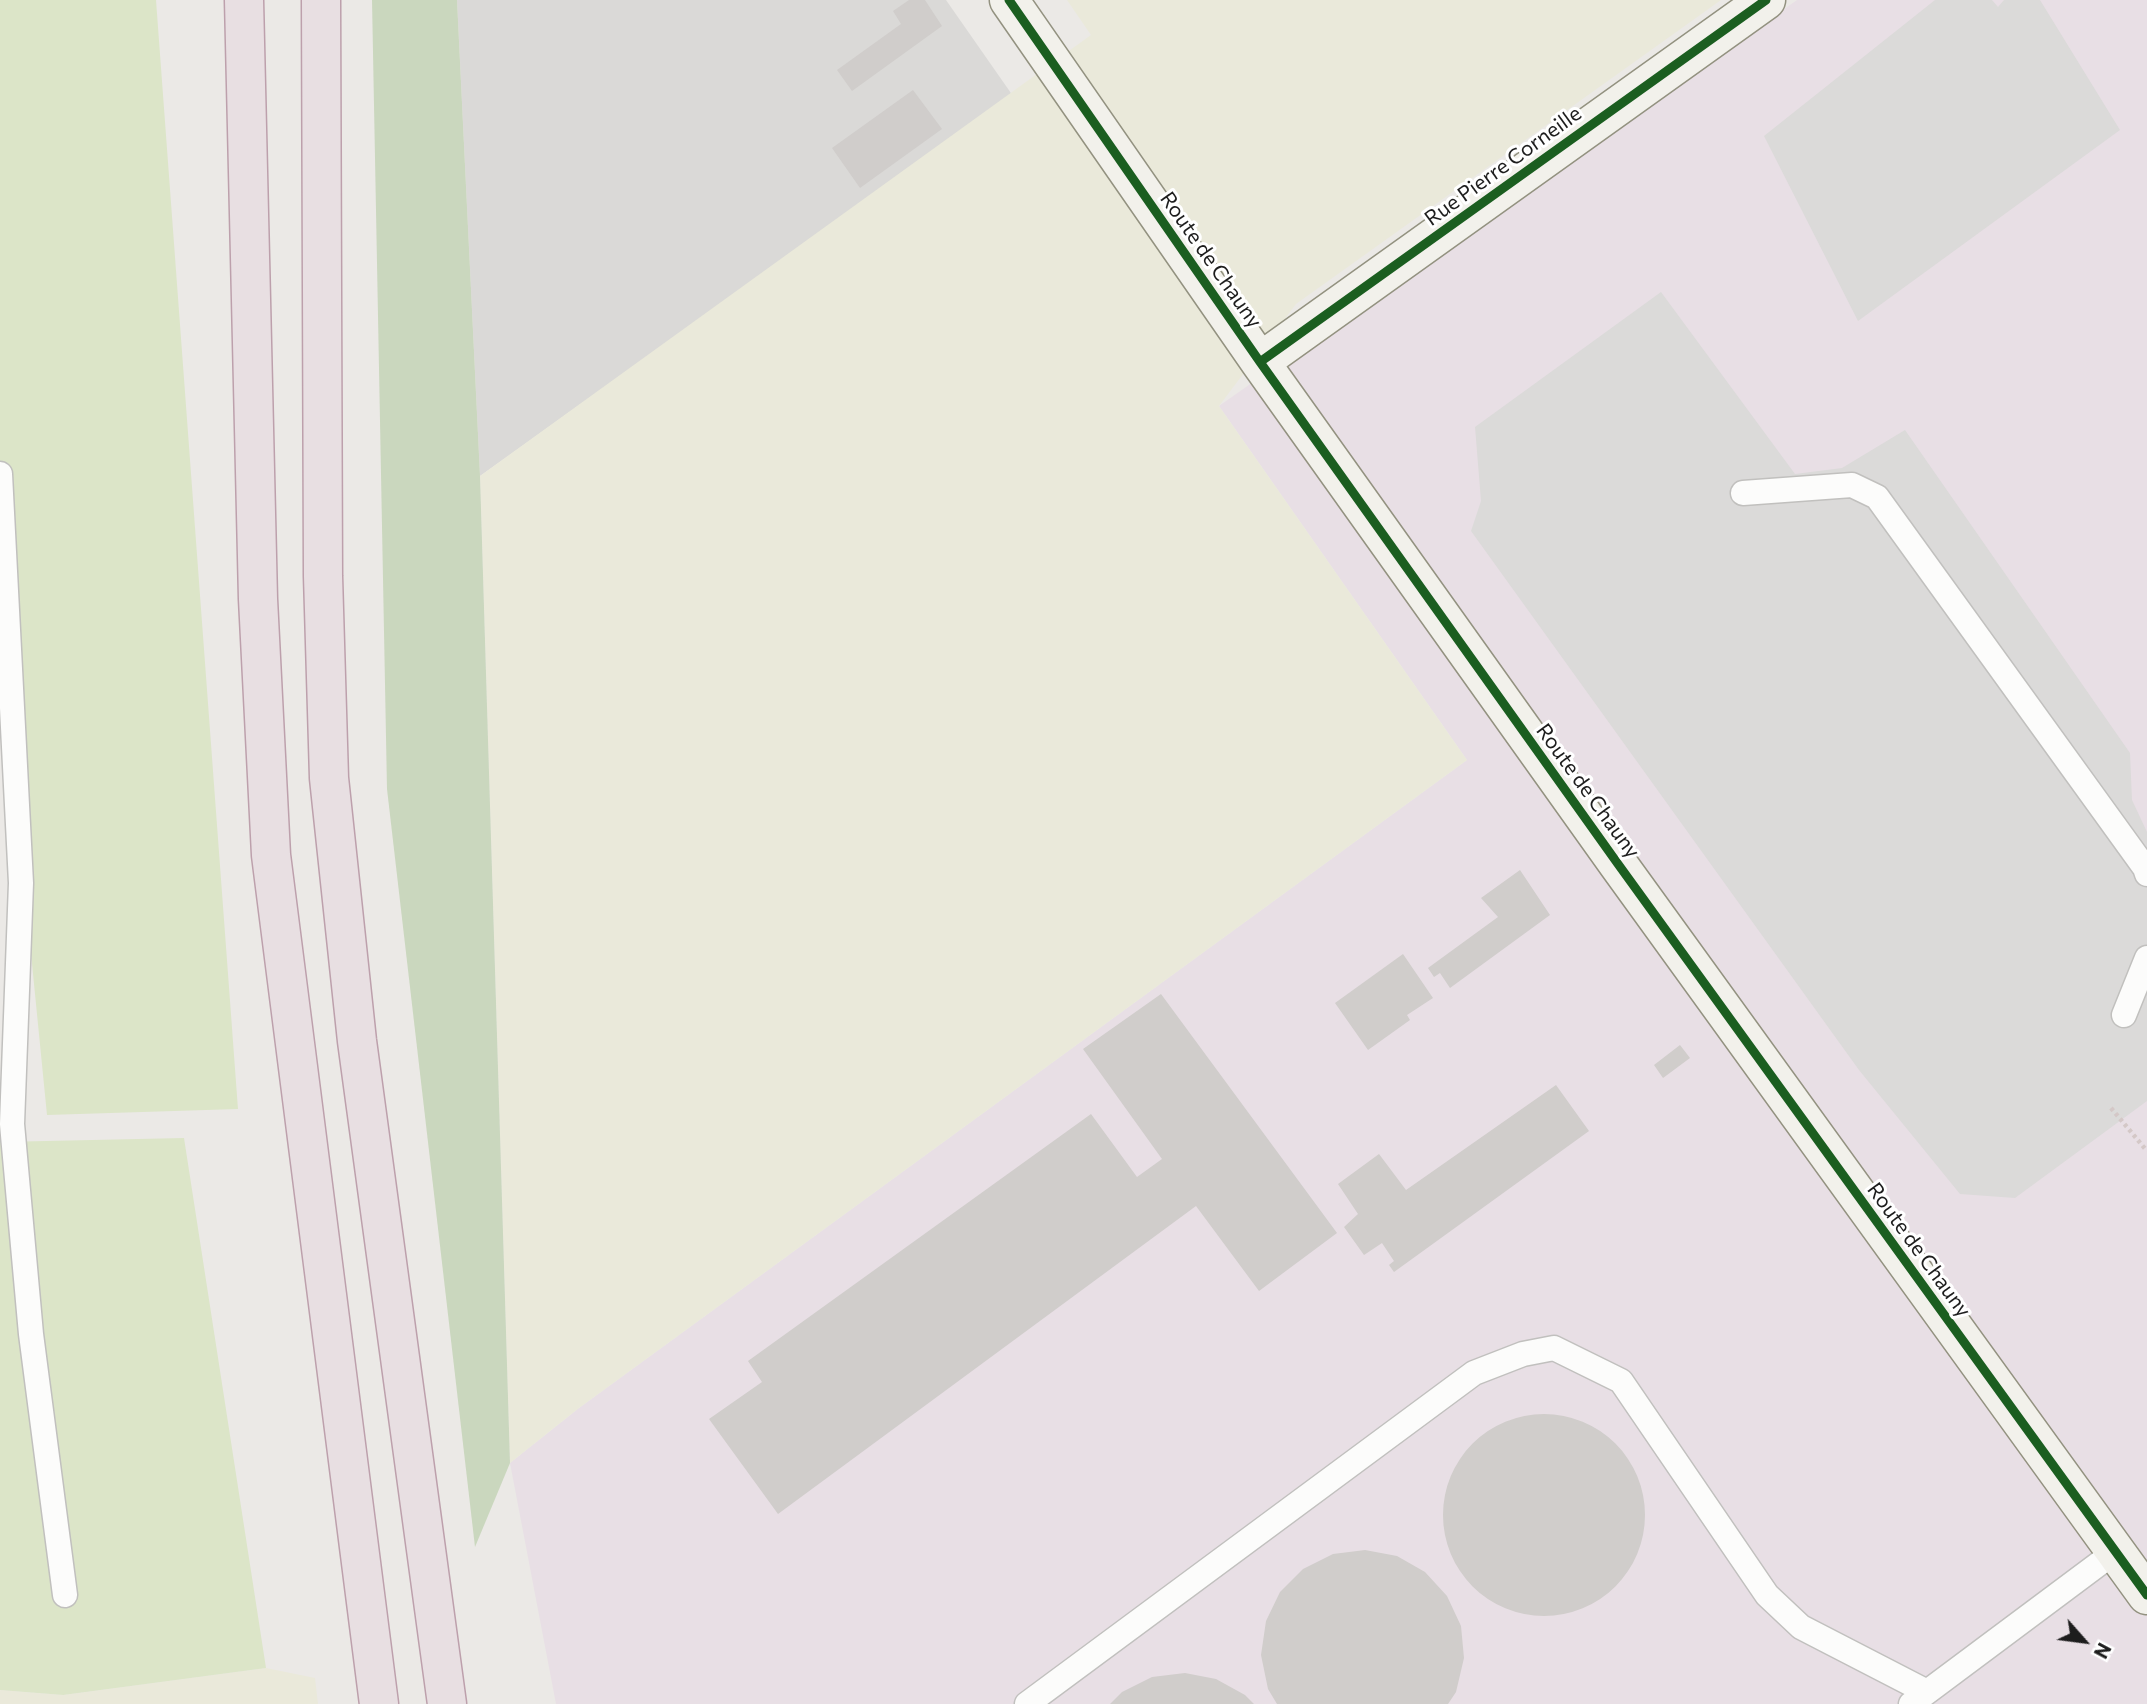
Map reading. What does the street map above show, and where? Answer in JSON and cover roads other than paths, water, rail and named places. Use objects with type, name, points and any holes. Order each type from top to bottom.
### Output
[{"type":"highway","points":[[244,0],[258,599],[271,855],[379,1704]]},
{"type":"highway","points":[[321,0],[323,576],[329,778],[357,1041],[447,1704]]},
{"type":"street","name":"Route de Chauny","points":[[1009,0],[1260,362],[1618,864],[2147,1595]]},
{"type":"street","name":"Rue Pierre Corneille","points":[[1260,362],[1766,0]]},
{"type":"lane","points":[[0,474],[21,883],[12,1124],[30,1334],[65,1595]]},
{"type":"lane","points":[[1743,493],[1852,485],[1877,497],[2147,874]]},
{"type":"lane","points":[[2124,1015],[2147,958]]},
{"type":"lane","points":[[1027,1704],[1474,1373],[1523,1354],[1554,1348],[1621,1381],[1767,1595],[1801,1627],[1919,1698],[2116,1551]]}]
